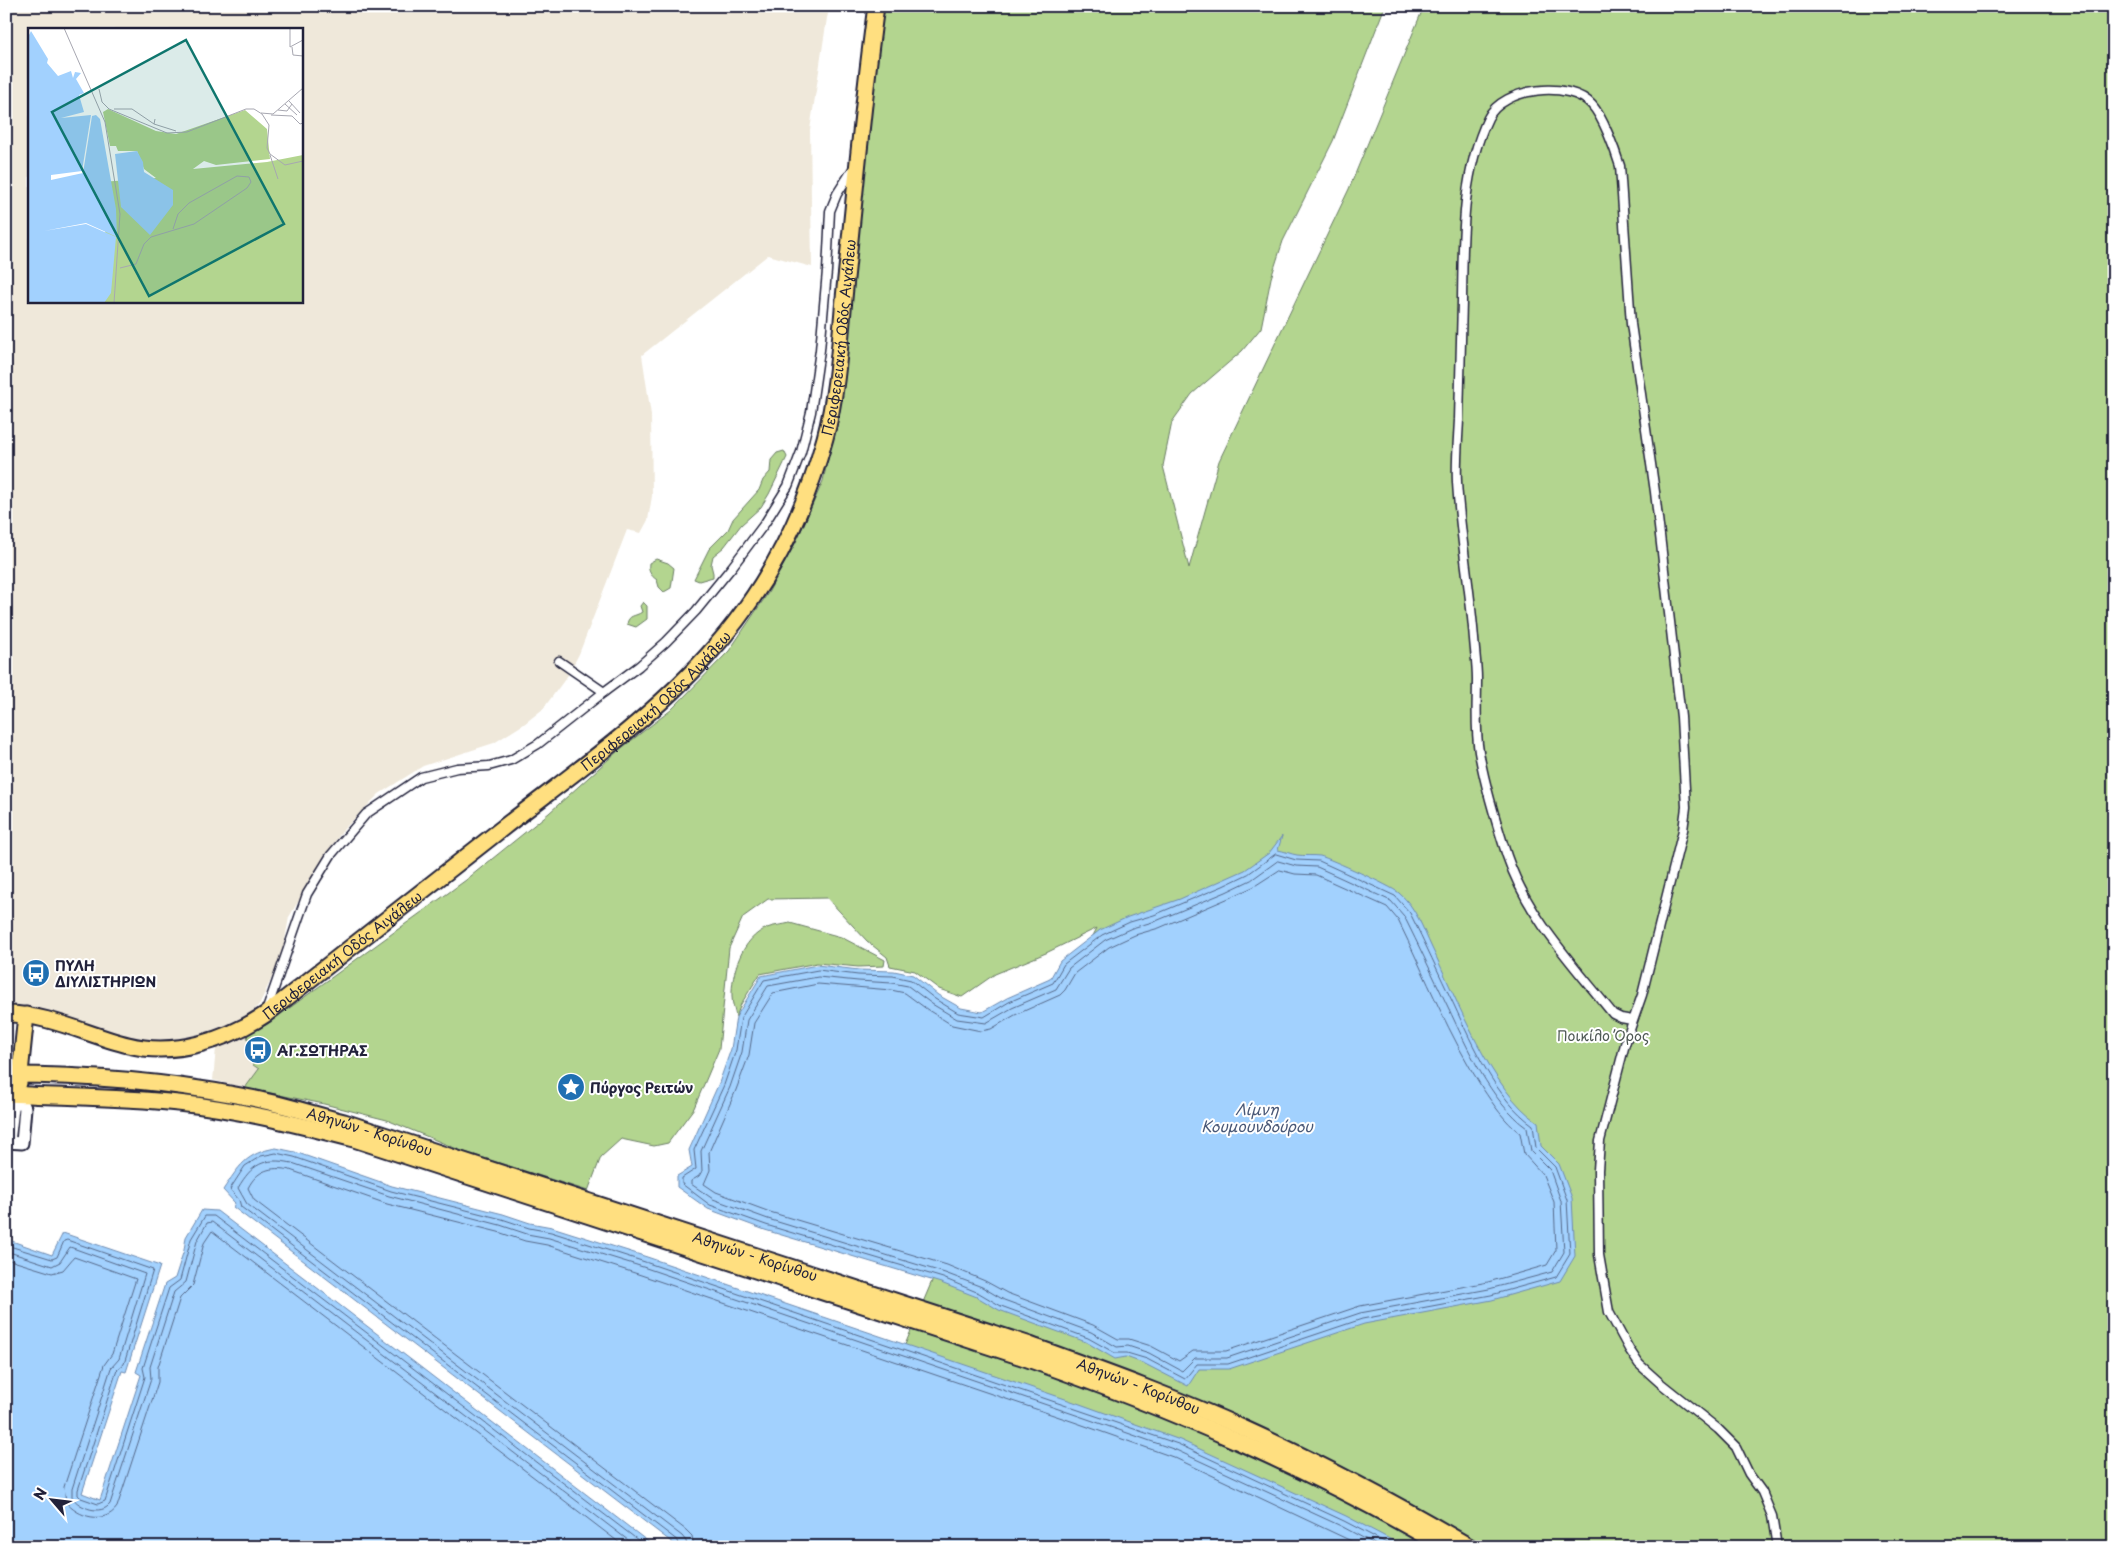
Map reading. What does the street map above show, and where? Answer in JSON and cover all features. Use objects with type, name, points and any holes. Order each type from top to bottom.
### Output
[{"type":"highway","name":"Περιφερειακή Οδός Αιγάλεω","points":[[6,1014],[26,1015],[60,1023],[127,1045],[155,1050],[191,1046],[222,1038],[238,1031],[266,1014],[618,737],[682,682],[706,658],[743,612],[779,555],[807,495],[826,435],[837,366],[857,163],[876,6]]},
{"type":"highway","points":[[12,1094],[13,1075],[26,1015]]},
{"type":"highway","name":"Αθηνών - Κορίνθου","points":[[13,1075],[74,1076],[173,1085],[242,1096],[294,1108],[362,1128],[1108,1372],[1245,1428],[1351,1480],[1470,1547]]},
{"type":"highway","name":"Αθηνών - Κορίνθου","points":[[12,1094],[64,1095],[179,1103],[258,1117],[354,1139],[1106,1386],[1239,1440],[1345,1492],[1444,1547]]},
{"type":"street","points":[[1632,1020],[1613,1014],[1558,948],[1527,902],[1508,858],[1486,784],[1479,751],[1476,723],[1477,676],[1457,481],[1466,192],[1476,144],[1489,114],[1502,102],[1515,94],[1536,90],[1572,92],[1584,98],[1595,107],[1616,151],[1620,166],[1631,324],[1655,492],[1681,717],[1686,807],[1642,995],[1632,1020],[1600,1141],[1598,1170],[1599,1255],[1609,1312],[1620,1334],[1640,1364],[1718,1429],[1736,1447],[1749,1474],[1762,1492],[1772,1516],[1777,1547]]},
{"type":"street","points":[[266,1014],[307,894],[331,855],[366,814],[421,777],[457,768],[489,766],[511,760],[538,744],[659,648],[696,611],[760,530],[788,486],[801,452],[811,412],[820,350],[830,211],[837,194],[857,163]]},
{"type":"street","points":[[559,661],[604,692]]},
{"type":"street","points":[[12,1094],[25,1108],[22,1143],[8,1142],[13,1108],[12,1094]]},
{"type":"shaded area","points":[[6,6],[830,6],[810,130],[812,267],[768,255],[642,355],[651,415],[652,496],[648,520],[641,533],[627,530],[579,654],[568,675],[543,709],[494,743],[423,766],[379,794],[343,830],[289,917],[282,956],[260,1003],[248,1018],[232,1027],[174,1040],[141,1040],[30,1007],[6,1009]]},
{"type":"shaded area","points":[[247,1034],[253,1065],[259,1069],[245,1088],[213,1080],[216,1048]]},
{"type":"green space","name":"Ποικίλο Όρος","points":[[884,6],[1385,6],[1333,141],[1283,241],[1271,278],[1261,328],[1242,351],[1192,394],[1172,422],[1163,466],[1189,568],[1219,461],[1349,189],[1424,6],[2114,6],[2114,1547],[1119,1547],[863,1444],[1012,1092],[1097,928],[1046,953],[995,974],[962,997],[939,989],[915,971],[890,966],[887,957],[867,941],[827,898],[768,899],[743,917],[729,948],[719,1049],[694,1108],[668,1143],[654,1146],[621,1139],[601,1157],[588,1191],[462,1151],[387,1120],[324,1104],[245,1088],[259,1069],[253,1065],[247,1034],[266,1025],[466,880],[549,813],[619,750],[671,710],[729,651],[768,593],[796,542],[823,481],[839,409],[870,102]]},
{"type":"green space","points":[[784,451],[787,457],[761,507],[741,525],[724,547],[713,556],[711,565],[713,577],[699,581],[694,579],[709,549],[728,530],[733,519],[759,490],[763,480],[770,472],[771,460],[777,453]]},
{"type":"green space","points":[[656,559],[668,563],[674,568],[671,588],[664,592],[649,571],[649,563]]},
{"type":"green space","points":[[643,602],[647,606],[647,619],[636,627],[627,624],[631,617],[642,612],[640,606]]},
{"type":"green space","points":[[790,923],[841,937],[885,960],[884,966],[858,967],[817,963],[760,974],[741,1004],[736,1017],[732,1000],[732,988],[736,967],[745,948],[758,933],[767,928]]},
{"type":"water","name":"Λίμνη Κουμουνδούρου","points":[[1282,836],[1278,850],[1297,855],[1320,856],[1348,867],[1399,893],[1415,912],[1464,1017],[1491,1067],[1505,1089],[1521,1108],[1538,1122],[1541,1146],[1559,1164],[1572,1198],[1575,1256],[1560,1281],[1492,1300],[1364,1324],[1229,1369],[1199,1369],[1188,1386],[1145,1364],[1126,1357],[1115,1359],[1086,1342],[999,1310],[977,1297],[941,1283],[765,1230],[708,1209],[677,1187],[677,1176],[692,1167],[689,1150],[719,1083],[731,1049],[736,1017],[761,976],[817,965],[859,970],[894,971],[913,975],[938,995],[961,1008],[982,1012],[1007,998],[1050,979],[1060,961],[1100,930],[1128,917],[1180,899],[1245,870],[1269,853]]},
{"type":"water","points":[[276,1148],[295,1152],[392,1186],[503,1214],[530,1223],[552,1227],[647,1257],[1080,1404],[1180,1440],[1346,1516],[1405,1547],[678,1547],[233,1207],[235,1203],[223,1190],[239,1167],[257,1153]]},
{"type":"water","points":[[202,1210],[217,1211],[655,1547],[6,1547],[6,1239],[52,1255],[63,1233],[160,1266],[126,1372],[122,1371],[82,1493],[100,1500],[141,1375],[136,1372],[165,1284],[175,1278],[186,1237]]},
{"type":"place","name":"ΠΥΛΗ ΔΙΥΛΙΣΤΗΡΙΩΝ","points":[[36,973]]},
{"type":"place","name":"ΑΓ.ΣΩΤΗΡΑΣ","points":[[258,1050]]},
{"type":"place","name":"Πύργος Ρειτών","points":[[571,1087]]}]
